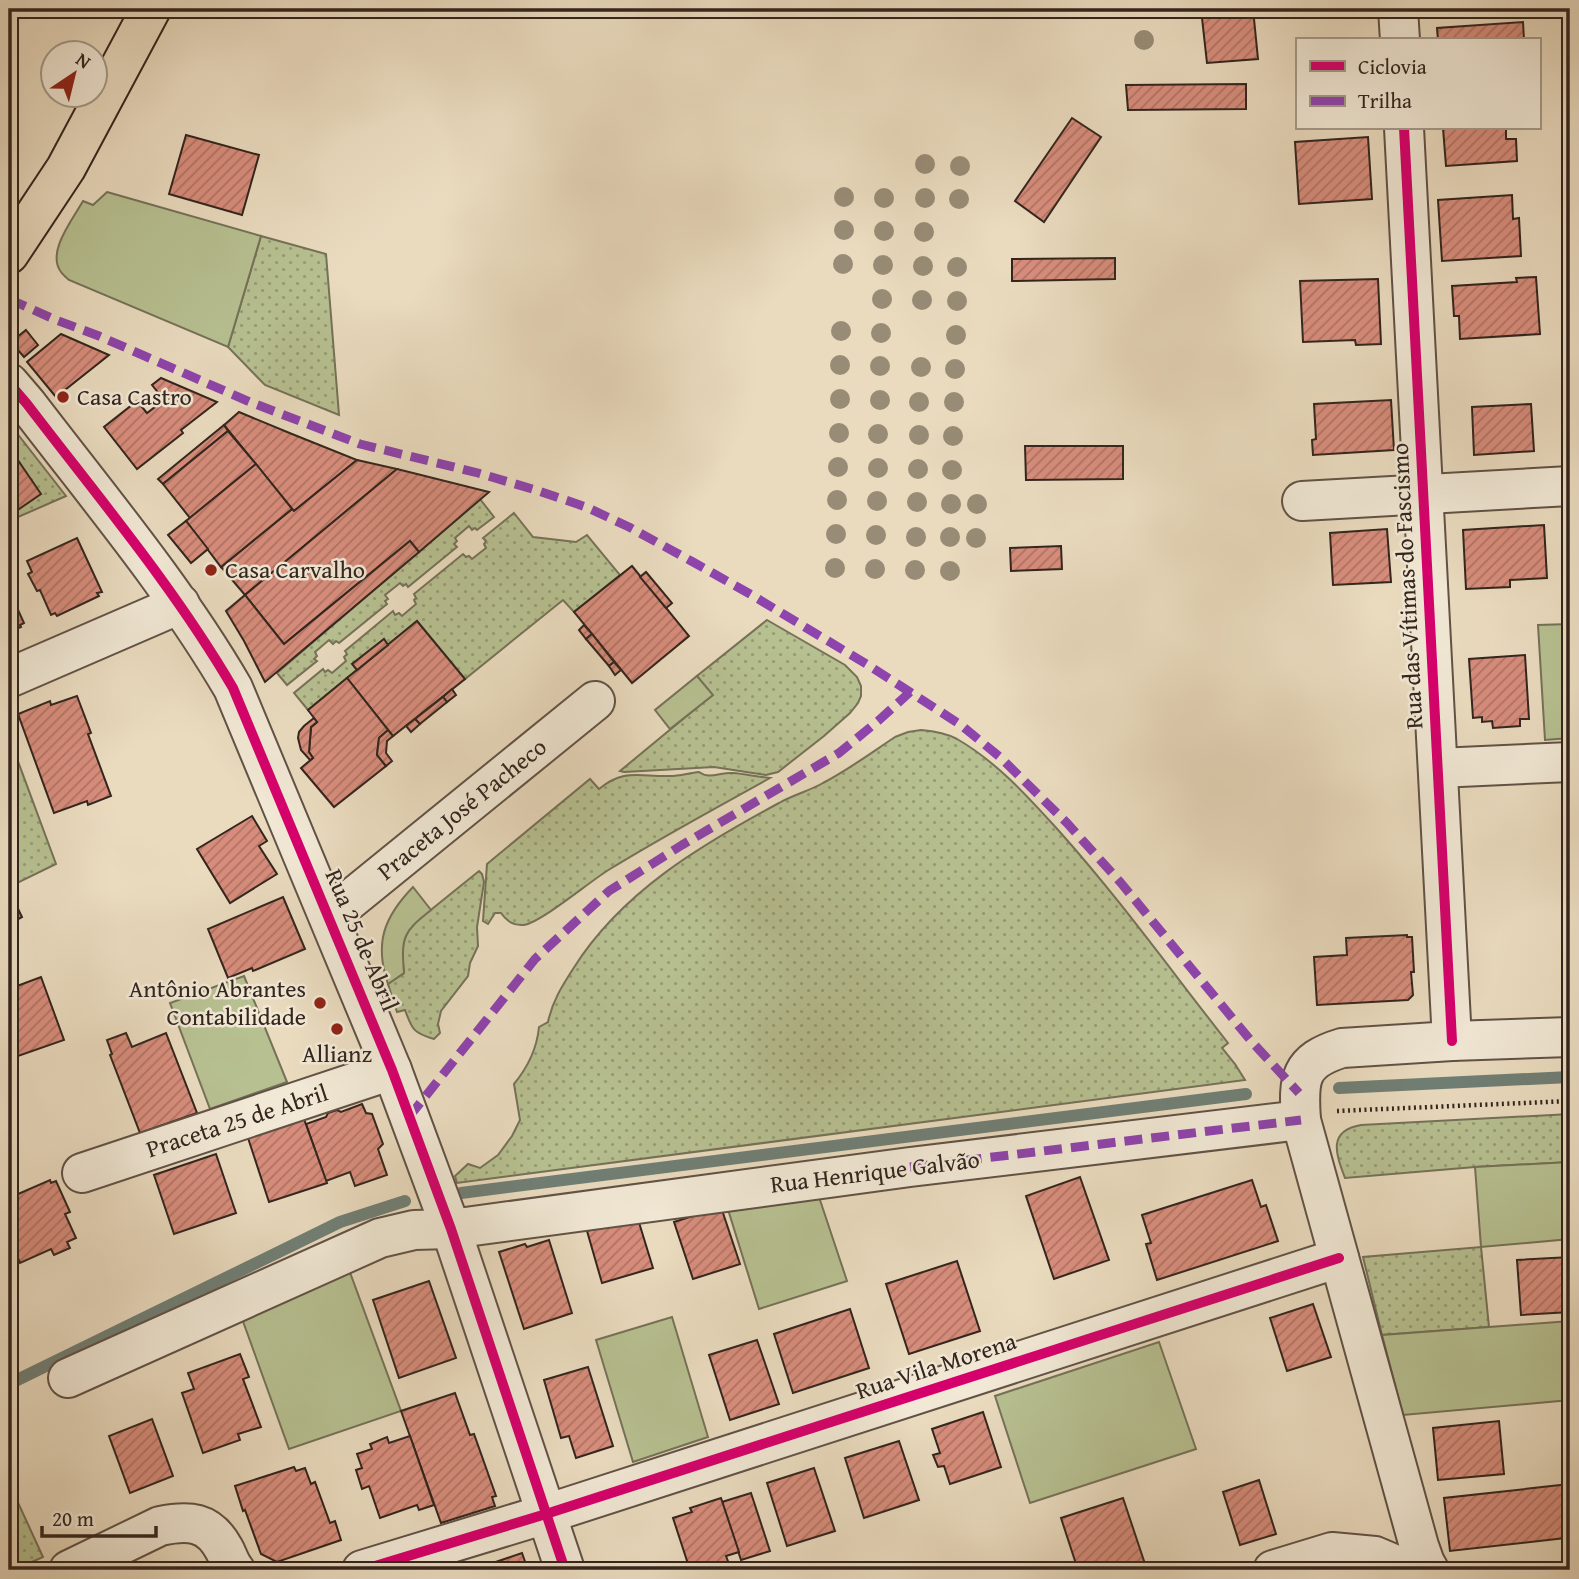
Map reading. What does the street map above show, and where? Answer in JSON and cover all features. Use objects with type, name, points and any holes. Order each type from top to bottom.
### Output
[{"type":"main road","points":[[9,254],[66,168],[151,9]]},
{"type":"street","points":[[1398,9],[1400,38]]},
{"type":"street","name":"Rua das Vítimas do Fascismo","points":[[1404,130],[1452,1041]]},
{"type":"street","name":"Rua 25 de Abril","points":[[9,383],[180,604],[233,688],[392,1070],[451,1229],[565,1570]]},
{"type":"street","points":[[1302,501],[1570,486]]},
{"type":"street","points":[[9,678],[180,604]]},
{"type":"street","name":"Praceta José Pacheco","points":[[329,917],[595,701]]},
{"type":"street","points":[[1438,768],[1570,762]]},
{"type":"street","points":[[1429,1570],[1419,1546],[1301,1120],[1299,1093],[1302,1076],[1313,1062],[1328,1052],[1342,1048],[1570,1037]]},
{"type":"street","name":"Praceta 25 de Abril","points":[[82,1173],[392,1070]]},
{"type":"street","name":"Rua Henrique Galvão","points":[[68,1378],[380,1238],[414,1230],[451,1229],[909,1167],[1301,1120]]},
{"type":"street","name":"Rua Vila Morena","points":[[362,1570],[546,1514],[1339,1258]]},
{"type":"street","points":[[69,1570],[160,1526],[195,1523],[213,1532],[234,1570]]},
{"type":"street","points":[[1273,1570],[1332,1552],[1375,1556],[1408,1570]]},
{"type":"path","points":[[1301,1120],[1334,1111],[1570,1101]]},
{"type":"green space","points":[[107,192],[261,236],[228,347],[69,280],[62,273],[57,264],[57,255],[68,226],[83,201],[93,205]]},
{"type":"green space","points":[[261,236],[326,254],[339,415],[265,385],[228,347]]},
{"type":"green space","points":[[9,423],[66,496],[9,521]]},
{"type":"green space","points":[[480,499],[494,517],[477,530],[472,530],[469,526],[455,538],[457,541],[454,544],[457,547],[408,587],[400,583],[385,595],[387,604],[339,643],[336,641],[333,644],[329,640],[315,652],[317,656],[314,659],[317,661],[287,685],[277,673]]},
{"type":"green space","points":[[514,513],[533,537],[576,542],[587,535],[620,575],[574,612],[563,600],[465,679],[417,621],[388,645],[384,639],[353,664],[357,670],[308,710],[294,693],[323,669],[332,673],[346,661],[345,651],[393,611],[395,615],[399,613],[402,616],[416,604],[414,594],[463,554],[472,559],[486,548],[483,538]]},
{"type":"green space","points":[[767,620],[845,665],[857,677],[861,696],[850,713],[778,772],[766,775],[714,767],[620,771],[712,695],[697,676]]},
{"type":"green space","points":[[1570,624],[1570,738],[1545,740],[1538,625]]},
{"type":"green space","points":[[697,676],[713,695],[670,729],[655,710]]},
{"type":"green space","points":[[921,730],[948,735],[972,748],[999,769],[1036,806],[1103,882],[1228,1043],[1222,1048],[1245,1080],[457,1183],[455,1176],[468,1164],[480,1168],[498,1155],[512,1136],[520,1120],[514,1084],[531,1057],[539,1027],[548,1022],[561,988],[592,941],[614,916],[665,873],[721,836],[784,800],[832,778],[895,737]]},
{"type":"green space","points":[[9,737],[56,864],[9,887]]},
{"type":"green space","points":[[699,772],[711,776],[733,773],[770,778],[610,869],[532,922],[524,925],[513,924],[501,913],[495,913],[488,924],[483,921],[487,864],[590,779],[599,789],[616,778],[625,776],[673,776]]},
{"type":"green space","points":[[479,871],[484,882],[477,927],[478,946],[470,963],[468,976],[441,1011],[438,1024],[440,1033],[434,1039],[414,1029],[405,1010],[397,1012],[388,984],[404,973],[403,949],[411,926]]},
{"type":"green space","points":[[413,887],[431,910],[409,930],[403,951],[404,973],[388,984],[382,956],[384,931],[395,909]]},
{"type":"green space","points":[[244,976],[287,1082],[210,1109],[170,1003]]},
{"type":"green space","points":[[1570,1114],[1570,1162],[1345,1178],[1337,1152],[1339,1138],[1343,1132],[1361,1125]]},
{"type":"green space","points":[[1570,1162],[1570,1239],[1481,1247],[1475,1167]]},
{"type":"green space","points":[[817,1191],[847,1281],[759,1309],[726,1203]]},
{"type":"green space","points":[[1481,1247],[1489,1327],[1382,1335],[1363,1257]]},
{"type":"green space","points":[[348,1267],[401,1411],[289,1449],[240,1313]]},
{"type":"green space","points":[[672,1317],[708,1437],[633,1462],[596,1340]]},
{"type":"green space","points":[[1570,1321],[1570,1400],[1403,1415],[1382,1335]]},
{"type":"green space","points":[[1159,1342],[1196,1449],[1030,1503],[995,1396]]},
{"type":"green space","points":[[9,1483],[43,1557],[14,1570],[9,1570]]},
{"type":"building","points":[[1201,9],[1253,9],[1258,59],[1207,63]]},
{"type":"building","points":[[1523,22],[1524,38],[1438,38],[1437,28]]},
{"type":"building","points":[[1246,84],[1246,109],[1128,110],[1126,85]]},
{"type":"building","points":[[1072,118],[1101,137],[1044,222],[1015,201]]},
{"type":"building","points":[[1443,130],[1506,130],[1506,139],[1516,139],[1517,161],[1446,166]]},
{"type":"building","points":[[186,135],[259,155],[242,215],[169,194]]},
{"type":"building","points":[[1368,137],[1372,199],[1299,204],[1295,142]]},
{"type":"building","points":[[1512,195],[1513,219],[1519,218],[1521,256],[1442,261],[1438,200]]},
{"type":"building","points":[[1115,258],[1115,279],[1012,281],[1012,259]]},
{"type":"building","points":[[1536,277],[1540,334],[1460,339],[1459,316],[1454,316],[1452,286],[1517,282],[1516,278]]},
{"type":"building","points":[[1378,279],[1381,344],[1356,345],[1355,340],[1303,342],[1300,281]]},
{"type":"building","points":[[26,330],[38,345],[24,357],[11,342]]},
{"type":"building","points":[[61,334],[109,355],[56,397],[27,362]]},
{"type":"building","points":[[161,378],[217,402],[137,469],[104,427],[137,401],[147,413],[164,400],[152,385]]},
{"type":"building","points":[[1391,400],[1394,450],[1313,455],[1312,440],[1316,439],[1314,404]]},
{"type":"building","points":[[1531,404],[1534,451],[1474,455],[1472,407]]},
{"type":"building","points":[[239,412],[357,460],[294,511],[224,425]]},
{"type":"building","points":[[224,425],[228,431],[163,484],[158,479]]},
{"type":"building","points":[[228,431],[256,464],[190,518],[163,484]]},
{"type":"building","points":[[1025,446],[1123,446],[1123,479],[1026,480]]},
{"type":"building","points":[[9,447],[41,494],[9,516]]},
{"type":"building","points":[[357,460],[397,469],[245,595],[221,567]]},
{"type":"building","points":[[256,464],[292,509],[221,567],[186,521]]},
{"type":"building","points":[[397,469],[489,492],[419,552],[410,541],[284,644],[245,595]]},
{"type":"building","points":[[186,521],[208,549],[191,563],[168,535]]},
{"type":"building","points":[[1544,525],[1547,578],[1510,580],[1510,587],[1466,589],[1463,530]]},
{"type":"building","points":[[1387,529],[1391,582],[1333,585],[1330,533]]},
{"type":"building","points":[[77,538],[102,592],[97,593],[99,596],[57,616],[55,613],[51,615],[40,590],[37,591],[28,574],[32,572],[27,561]]},
{"type":"building","points":[[410,541],[419,552],[265,682],[226,611],[245,595],[284,644]]},
{"type":"building","points":[[1061,546],[1062,569],[1011,571],[1010,548]]},
{"type":"building","points":[[632,566],[689,636],[632,683],[574,612]]},
{"type":"building","points":[[646,572],[672,603],[666,608],[640,577]]},
{"type":"building","points":[[9,590],[24,623],[9,632]]},
{"type":"building","points":[[417,621],[465,679],[393,736],[347,678]]},
{"type":"building","points":[[584,625],[592,634],[586,639],[579,630]]},
{"type":"building","points":[[592,634],[614,662],[609,666],[586,639]]},
{"type":"building","points":[[384,639],[388,645],[357,670],[352,664]]},
{"type":"building","points":[[1525,655],[1529,719],[1520,719],[1520,726],[1493,728],[1492,721],[1482,722],[1482,717],[1473,718],[1469,659]]},
{"type":"building","points":[[614,662],[621,670],[615,675],[609,666]]},
{"type":"building","points":[[347,678],[388,730],[379,738],[377,755],[386,766],[334,807],[301,768],[313,758],[309,752],[311,727],[317,722],[308,710]]},
{"type":"building","points":[[452,689],[456,695],[447,702],[443,697]]},
{"type":"building","points":[[77,696],[111,796],[54,813],[18,714],[50,701],[51,705]]},
{"type":"building","points":[[443,697],[447,702],[420,724],[415,719]]},
{"type":"building","points":[[314,718],[317,722],[311,727],[309,752],[313,758],[310,760],[301,750],[298,738],[299,732]]},
{"type":"building","points":[[415,719],[420,724],[411,732],[406,726]]},
{"type":"building","points":[[388,730],[393,736],[387,741],[386,753],[392,761],[386,766],[377,755],[379,738]]},
{"type":"building","points":[[252,816],[267,841],[259,846],[277,874],[230,903],[197,849]]},
{"type":"building","points":[[9,890],[22,917],[9,924]]},
{"type":"building","points":[[283,897],[305,949],[253,971],[252,968],[228,978],[208,929]]},
{"type":"building","points":[[1412,937],[1414,972],[1411,972],[1413,995],[1408,1000],[1317,1005],[1314,957],[1347,955],[1346,938]]},
{"type":"building","points":[[41,977],[64,1040],[18,1056],[9,1030],[9,989]]},
{"type":"building","points":[[126,1033],[132,1047],[166,1033],[197,1113],[140,1133],[110,1055],[112,1054],[107,1040]]},
{"type":"building","points":[[362,1104],[366,1113],[372,1114],[383,1144],[378,1149],[387,1175],[355,1186],[350,1172],[326,1181],[306,1124],[326,1117],[328,1113],[337,1110],[341,1112]]},
{"type":"building","points":[[304,1119],[327,1183],[269,1202],[248,1138]]},
{"type":"building","points":[[216,1154],[236,1213],[174,1234],[154,1175]]},
{"type":"building","points":[[1080,1177],[1109,1260],[1054,1279],[1026,1196]]},
{"type":"building","points":[[50,1180],[51,1183],[56,1181],[70,1212],[65,1214],[76,1238],[67,1242],[70,1248],[54,1255],[51,1249],[20,1263],[17,1256],[12,1259],[9,1252],[9,1198]]},
{"type":"building","points":[[1252,1180],[1261,1207],[1266,1205],[1278,1241],[1157,1280],[1146,1244],[1151,1243],[1142,1215]]},
{"type":"building","points":[[721,1207],[740,1264],[693,1279],[674,1222]]},
{"type":"building","points":[[637,1216],[653,1268],[602,1283],[587,1231]]},
{"type":"building","points":[[549,1240],[572,1313],[524,1329],[499,1252]]},
{"type":"building","points":[[1570,1257],[1570,1312],[1521,1315],[1517,1260]]},
{"type":"building","points":[[957,1261],[980,1331],[909,1354],[886,1284]]},
{"type":"building","points":[[429,1281],[456,1358],[399,1378],[373,1300]]},
{"type":"building","points":[[1313,1304],[1331,1357],[1287,1371],[1270,1318]]},
{"type":"building","points":[[850,1309],[869,1368],[793,1393],[774,1334]]},
{"type":"building","points":[[757,1340],[779,1404],[730,1420],[709,1355]]},
{"type":"building","points":[[240,1354],[249,1377],[243,1379],[261,1427],[238,1434],[240,1440],[203,1453],[182,1393],[194,1389],[188,1373]]},
{"type":"building","points":[[588,1367],[613,1446],[576,1458],[569,1436],[561,1438],[544,1380]]},
{"type":"building","points":[[455,1393],[470,1435],[474,1434],[496,1496],[492,1497],[495,1506],[441,1523],[401,1411]]},
{"type":"building","points":[[983,1412],[1001,1467],[950,1484],[944,1466],[938,1467],[933,1455],[940,1453],[932,1429]]},
{"type":"building","points":[[152,1419],[173,1476],[130,1493],[109,1436]]},
{"type":"building","points":[[1499,1421],[1504,1474],[1438,1480],[1433,1428]]},
{"type":"building","points":[[410,1436],[434,1505],[419,1510],[417,1505],[380,1518],[369,1486],[362,1489],[356,1470],[362,1468],[357,1454],[372,1449],[370,1444],[387,1437],[389,1443]]},
{"type":"building","points":[[899,1441],[919,1500],[864,1518],[845,1458]]},
{"type":"building","points":[[294,1467],[296,1471],[305,1468],[311,1484],[315,1482],[330,1523],[335,1521],[341,1540],[277,1562],[261,1554],[235,1486]]},
{"type":"building","points":[[814,1468],[835,1531],[787,1546],[767,1483]]},
{"type":"building","points":[[1259,1480],[1276,1534],[1240,1545],[1223,1492]]},
{"type":"building","points":[[1570,1484],[1565,1538],[1450,1551],[1444,1498]]},
{"type":"building","points":[[751,1493],[770,1551],[741,1560],[722,1502]]},
{"type":"building","points":[[721,1498],[739,1552],[726,1556],[729,1564],[711,1570],[690,1570],[673,1518],[692,1512],[690,1508]]},
{"type":"building","points":[[1123,1498],[1147,1570],[1078,1570],[1061,1518]]},
{"type":"building","points":[[522,1553],[528,1570],[472,1570]]},
{"type":"waterway","points":[[1339,1088],[1570,1077]]},
{"type":"waterway","points":[[461,1193],[1246,1094]]},
{"type":"waterway","points":[[9,1384],[340,1222],[405,1201]]},
{"type":"marked path","points":[[9,299],[250,402],[360,444],[478,473],[586,507],[693,562],[868,665],[961,725],[1001,758],[1067,823],[1121,883],[1252,1042],[1299,1093]]},
{"type":"marked path","points":[[409,1117],[535,959],[609,891],[839,753],[910,692]]},
{"type":"marked path","points":[[910,1167],[1301,1120]]},
{"type":"cycle path","points":[[1404,130],[1452,1041]]},
{"type":"cycle path","points":[[9,383],[161,578],[233,688],[392,1070],[451,1229],[565,1570]]},
{"type":"cycle path","points":[[362,1570],[546,1514],[1339,1258]]},
{"type":"place","name":"Casa Castro","points":[[63,397]]},
{"type":"place","name":"Casa Carvalho","points":[[211,570]]},
{"type":"place","name":"Antônio Abrantes Contabilidade","points":[[320,1003]]},
{"type":"place","name":"Allianz","points":[[337,1029]]}]
